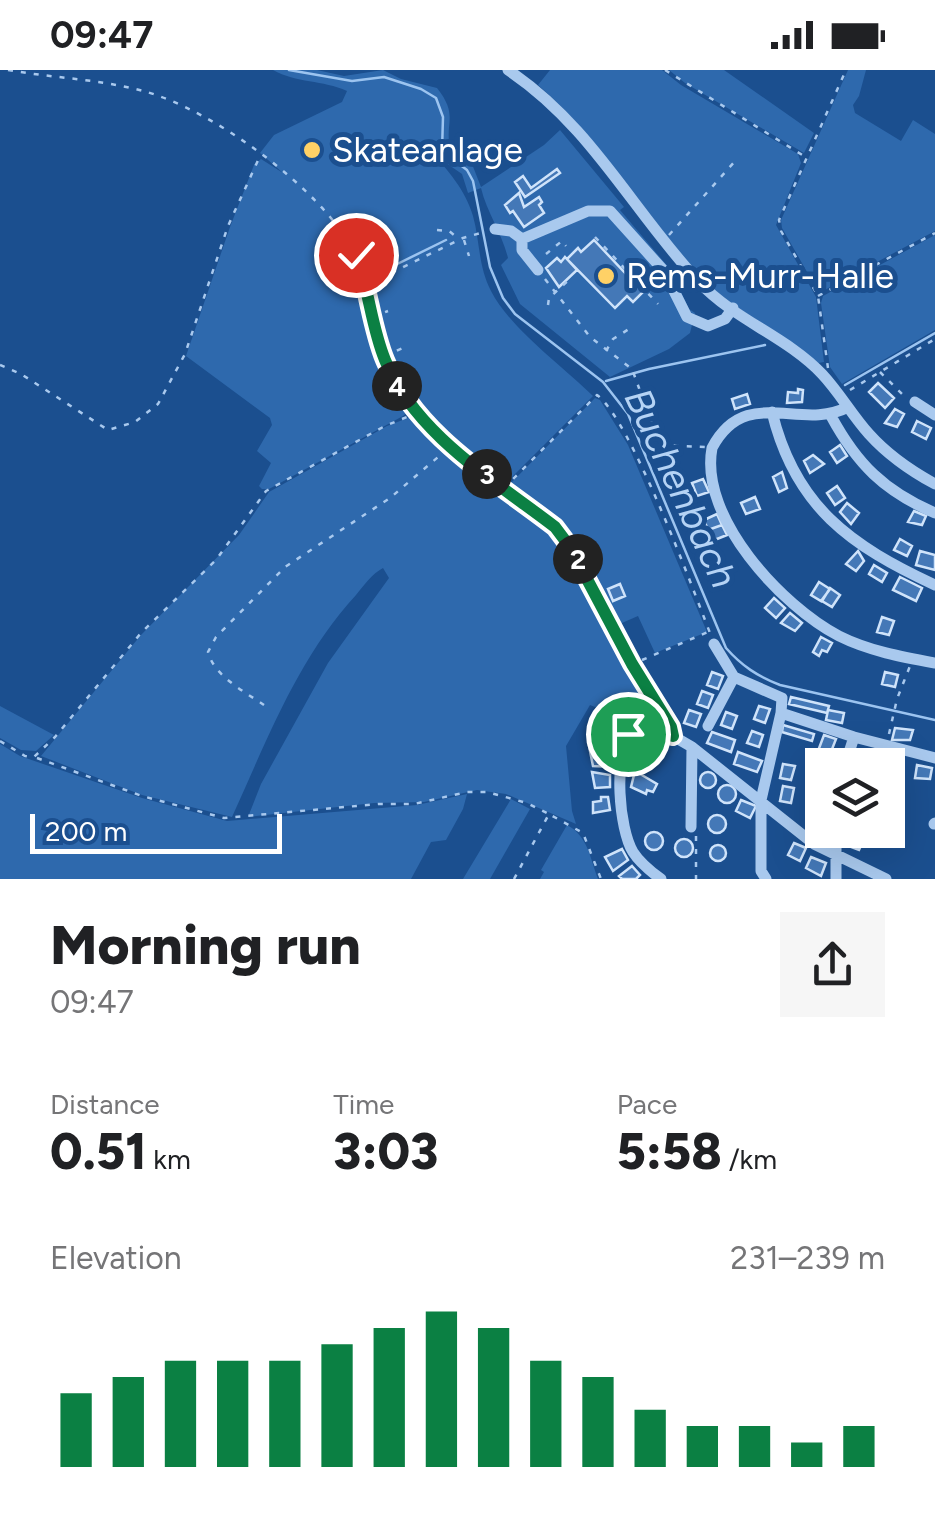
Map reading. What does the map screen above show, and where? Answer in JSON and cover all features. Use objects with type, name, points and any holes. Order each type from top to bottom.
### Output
[{"type":"street","points":[[508,70],[545,97],[603,160],[704,287],[799,351],[825,377],[868,433],[893,456],[935,484]]},
{"type":"street","points":[[522,239],[588,211],[610,211],[664,270],[687,317],[708,326],[725,319],[734,308]]},
{"type":"street","points":[[495,229],[511,231],[522,239]]},
{"type":"street","points":[[522,239],[522,250],[538,270]]},
{"type":"street","points":[[831,416],[844,401]]},
{"type":"street","points":[[915,402],[935,415]]},
{"type":"street","points":[[831,416],[772,412],[750,413],[738,419],[712,448],[712,473],[722,508],[755,565],[810,616],[866,648],[935,663]]},
{"type":"street","points":[[772,412],[786,455],[825,516],[876,557],[935,585]]},
{"type":"street","points":[[831,416],[878,480],[935,513]]},
{"type":"street","points":[[590,583],[673,736]]},
{"type":"street","points":[[712,638],[734,677],[782,698],[762,800],[761,871],[766,879]]},
{"type":"street","points":[[708,726],[734,677]]},
{"type":"street","points":[[782,713],[935,758]]},
{"type":"street","points":[[661,879],[643,866],[624,832],[622,758],[630,736],[627,727],[633,720],[642,721],[646,730],[673,736],[692,747],[814,844],[886,879]]},
{"type":"street","points":[[850,748],[854,737]]},
{"type":"street","points":[[692,747],[693,831]]},
{"type":"street","points":[[836,848],[836,879]]},
{"type":"path","points":[[8,70],[147,92],[206,119],[322,204],[339,226],[367,285],[383,357],[403,398],[452,446],[555,527],[590,583]]},
{"type":"path","points":[[666,70],[805,157]]},
{"type":"path","points":[[825,377],[828,367],[818,296],[779,225],[805,157],[846,70]]},
{"type":"path","points":[[0,365],[21,374],[108,430],[136,422],[158,404],[191,340],[228,226],[260,156]]},
{"type":"path","points":[[665,240],[737,159]]},
{"type":"path","points":[[437,230],[450,230],[461,239],[469,256]]},
{"type":"path","points":[[367,285],[480,232]]},
{"type":"path","points":[[818,296],[935,233]]},
{"type":"path","points":[[598,239],[658,304]]},
{"type":"path","points":[[546,254],[562,241],[566,246]]},
{"type":"path","points":[[374,270],[378,279]]},
{"type":"path","points":[[538,270],[590,337],[632,369],[660,445],[712,448]]},
{"type":"path","points":[[548,305],[548,298],[570,279],[572,282]]},
{"type":"path","points":[[372,318],[388,311]]},
{"type":"path","points":[[606,351],[613,339],[629,329]]},
{"type":"path","points":[[844,401],[878,371],[935,339]]},
{"type":"path","points":[[383,357],[405,347]]},
{"type":"path","points":[[878,371],[899,394],[915,402]]},
{"type":"path","points":[[504,488],[598,395],[612,411],[632,447],[712,638],[632,664]]},
{"type":"path","points":[[34,757],[140,633],[216,560],[266,492],[416,413]]},
{"type":"path","points":[[264,705],[236,686],[210,660],[208,652],[216,637],[285,567],[390,498],[452,446]]},
{"type":"path","points":[[886,746],[896,701],[912,659]]},
{"type":"path","points":[[0,741],[25,756],[142,796],[224,818],[427,803],[467,792],[487,792],[526,803],[583,833],[601,879]]},
{"type":"path","points":[[514,879],[549,814]]},
{"type":"path","points":[[693,831],[696,879]]},
{"type":"shaded area","points":[[273,70],[317,70],[344,76],[383,70],[437,88],[448,106],[451,152],[472,164],[481,187],[560,130],[670,269],[689,309],[695,313],[690,333],[669,349],[610,377],[520,304],[501,265],[508,258],[481,188],[468,193],[462,174],[446,163],[435,148],[431,151],[470,206],[484,272],[499,305],[593,396],[504,485],[405,400],[408,412],[403,416],[269,489],[262,489],[259,486],[271,463],[257,451],[272,425],[270,418],[186,356],[254,165],[261,159],[283,173],[260,153],[274,135],[342,102],[347,91]]},
{"type":"shaded area","points":[[550,70],[662,70],[798,154],[801,163],[776,225],[816,297],[824,362],[818,363],[739,308],[696,272],[583,130],[538,85]]},
{"type":"shaded area","points":[[669,70],[724,70],[814,133],[804,153],[685,83]]},
{"type":"shaded area","points":[[848,70],[866,70],[853,105],[855,113],[901,141],[913,120],[935,134],[935,231],[819,293],[781,220]]},
{"type":"shaded area","points":[[935,235],[935,330],[842,384],[830,367],[823,296]]},
{"type":"shaded area","points":[[595,398],[628,445],[707,632],[655,653],[638,616],[615,626],[573,546],[557,526],[506,488]]},
{"type":"shaded area","points":[[413,416],[554,530],[569,548],[631,667],[628,669],[652,708],[627,720],[590,705],[566,746],[576,824],[506,794],[477,790],[424,802],[374,803],[248,817],[261,784],[328,663],[389,578],[383,568],[368,580],[317,645],[271,730],[232,817],[142,795],[41,756],[141,635],[239,535],[269,492],[387,426]]},
{"type":"shaded area","points":[[0,706],[54,735],[36,751],[21,750],[0,738]]},
{"type":"shaded area","points":[[0,744],[20,756],[142,798],[227,821],[417,805],[467,794],[446,840],[431,842],[411,879],[0,879]]},
{"type":"shaded area","points":[[511,799],[530,809],[490,879],[463,879]]},
{"type":"shaded area","points":[[567,825],[584,841],[598,879],[540,879],[544,872],[541,870]]},
{"type":"building","points":[[557,169],[560,173],[525,197],[515,182],[523,176],[531,188]]},
{"type":"building","points":[[519,193],[524,207],[539,197],[544,213],[524,227],[505,205]]},
{"type":"building","name":"Rems-Murr-Halle","points":[[594,240],[643,292],[633,302],[627,296],[615,308],[567,259]]},
{"type":"building","points":[[565,257],[577,270],[559,287],[546,268],[557,258],[561,262]]},
{"type":"building","points":[[878,383],[894,398],[885,408],[869,392]]},
{"type":"building","points":[[798,389],[803,390],[802,402],[787,403],[788,392],[798,393]]},
{"type":"building","points":[[747,394],[750,404],[735,409],[732,399]]},
{"type":"building","points":[[895,409],[904,414],[897,427],[885,423]]},
{"type":"building","points":[[917,421],[931,428],[926,439],[912,432]]},
{"type":"building","points":[[840,445],[847,456],[837,463],[830,452]]},
{"type":"building","points":[[813,455],[824,464],[810,473],[804,461]]},
{"type":"building","points":[[782,472],[787,488],[779,492],[773,477]]},
{"type":"building","points":[[703,479],[709,492],[697,496],[692,483]]},
{"type":"building","points":[[837,486],[845,498],[835,505],[827,493]]},
{"type":"building","points":[[755,497],[760,509],[746,514],[741,503]]},
{"type":"building","points":[[847,503],[859,513],[851,524],[840,512]]},
{"type":"building","points":[[914,511],[926,516],[922,525],[908,522]]},
{"type":"building","points":[[717,514],[722,525],[708,530],[704,520]]},
{"type":"building","points":[[722,525],[727,535],[712,541],[708,530]]},
{"type":"building","points":[[900,539],[912,546],[907,556],[894,550]]},
{"type":"building","points":[[858,551],[864,561],[856,571],[846,564]]},
{"type":"building","points":[[920,551],[935,555],[935,570],[916,565]]},
{"type":"building","points":[[874,565],[887,573],[882,582],[869,574]]},
{"type":"building","points":[[900,577],[922,588],[916,601],[893,590]]},
{"type":"building","points":[[819,582],[830,589],[821,601],[811,595]]},
{"type":"building","points":[[620,584],[625,596],[613,601],[608,589]]},
{"type":"building","points":[[830,588],[840,595],[832,607],[822,601]]},
{"type":"building","points":[[774,598],[785,608],[776,618],[765,608]]},
{"type":"building","points":[[790,613],[802,623],[795,631],[781,623]]},
{"type":"building","points":[[882,617],[894,621],[889,635],[877,632]]},
{"type":"building","points":[[821,637],[832,643],[819,656],[813,652]]},
{"type":"building","points":[[712,672],[723,676],[718,689],[707,685]]},
{"type":"building","points":[[885,672],[898,675],[895,687],[882,684]]},
{"type":"building","points":[[702,691],[713,695],[708,708],[697,704]]},
{"type":"building","points":[[791,697],[829,706],[827,713],[789,704]]},
{"type":"building","points":[[759,706],[770,709],[765,723],[754,719]]},
{"type":"building","points":[[689,710],[701,714],[696,727],[684,723]]},
{"type":"building","points":[[828,710],[844,713],[842,723],[826,720]]},
{"type":"building","points":[[726,712],[737,716],[732,729],[721,725]]},
{"type":"building","points":[[595,717],[616,724],[612,741],[590,733]]},
{"type":"building","points":[[783,725],[814,734],[812,741],[782,732]]},
{"type":"building","points":[[895,728],[913,730],[910,740],[892,740]]},
{"type":"building","points":[[752,731],[763,735],[759,747],[747,743]]},
{"type":"building","points":[[712,732],[735,740],[731,752],[707,743]]},
{"type":"building","points":[[824,735],[836,739],[832,748],[819,748]]},
{"type":"building","points":[[589,746],[610,747],[613,767],[593,766]]},
{"type":"building","points":[[738,752],[762,761],[757,772],[734,764]]},
{"type":"building","points":[[783,764],[795,766],[791,780],[780,778]]},
{"type":"building","points":[[917,765],[932,768],[930,779],[915,778]]},
{"type":"building","points":[[635,771],[657,784],[653,792],[647,790],[646,794],[631,787]]},
{"type":"building","points":[[592,772],[610,775],[610,787],[595,788]]},
{"type":"building","points":[[708,772],[716,780],[708,788],[700,780]]},
{"type":"building","points":[[727,785],[736,794],[727,803],[718,794]]},
{"type":"building","points":[[783,786],[794,788],[791,803],[780,801]]},
{"type":"building","points":[[601,797],[608,797],[610,810],[593,813],[593,802],[601,801]]},
{"type":"building","points":[[741,800],[756,806],[750,818],[736,811]]},
{"type":"building","points":[[717,815],[726,824],[717,833],[708,824]]},
{"type":"building","points":[[654,832],[663,841],[654,850],[645,841]]},
{"type":"building","points":[[684,839],[693,848],[684,857],[675,848]]},
{"type":"building","points":[[794,843],[806,848],[800,861],[788,855]]},
{"type":"building","points":[[718,845],[726,853],[718,861],[710,853]]},
{"type":"building","points":[[622,849],[628,860],[613,871],[605,857]]},
{"type":"building","points":[[811,857],[826,863],[821,876],[806,868]]},
{"type":"building","points":[[632,866],[640,875],[636,879],[619,876]]},
{"type":"waterway","name":"Buchenbach","points":[[289,70],[352,81],[384,77],[436,98],[443,117],[442,151],[467,170],[473,181],[490,267],[503,298],[515,314],[603,382],[628,414],[726,648],[750,670],[780,685],[935,720]]},
{"type":"waterway","points":[[379,273],[446,240]]},
{"type":"waterway","points":[[845,385],[935,333]]},
{"type":"waterway","points":[[606,381],[765,345]]},
{"type":"place","name":"Skateanlage","points":[[312,150]]},
{"type":"place","name":"Rems-Murr-Halle","points":[[606,276]]},
{"type":"route","points":[[356,255],[383,357],[403,398],[432,429],[555,527],[582,566],[673,736],[656,730],[646,730],[639,738],[628,734]]}]
